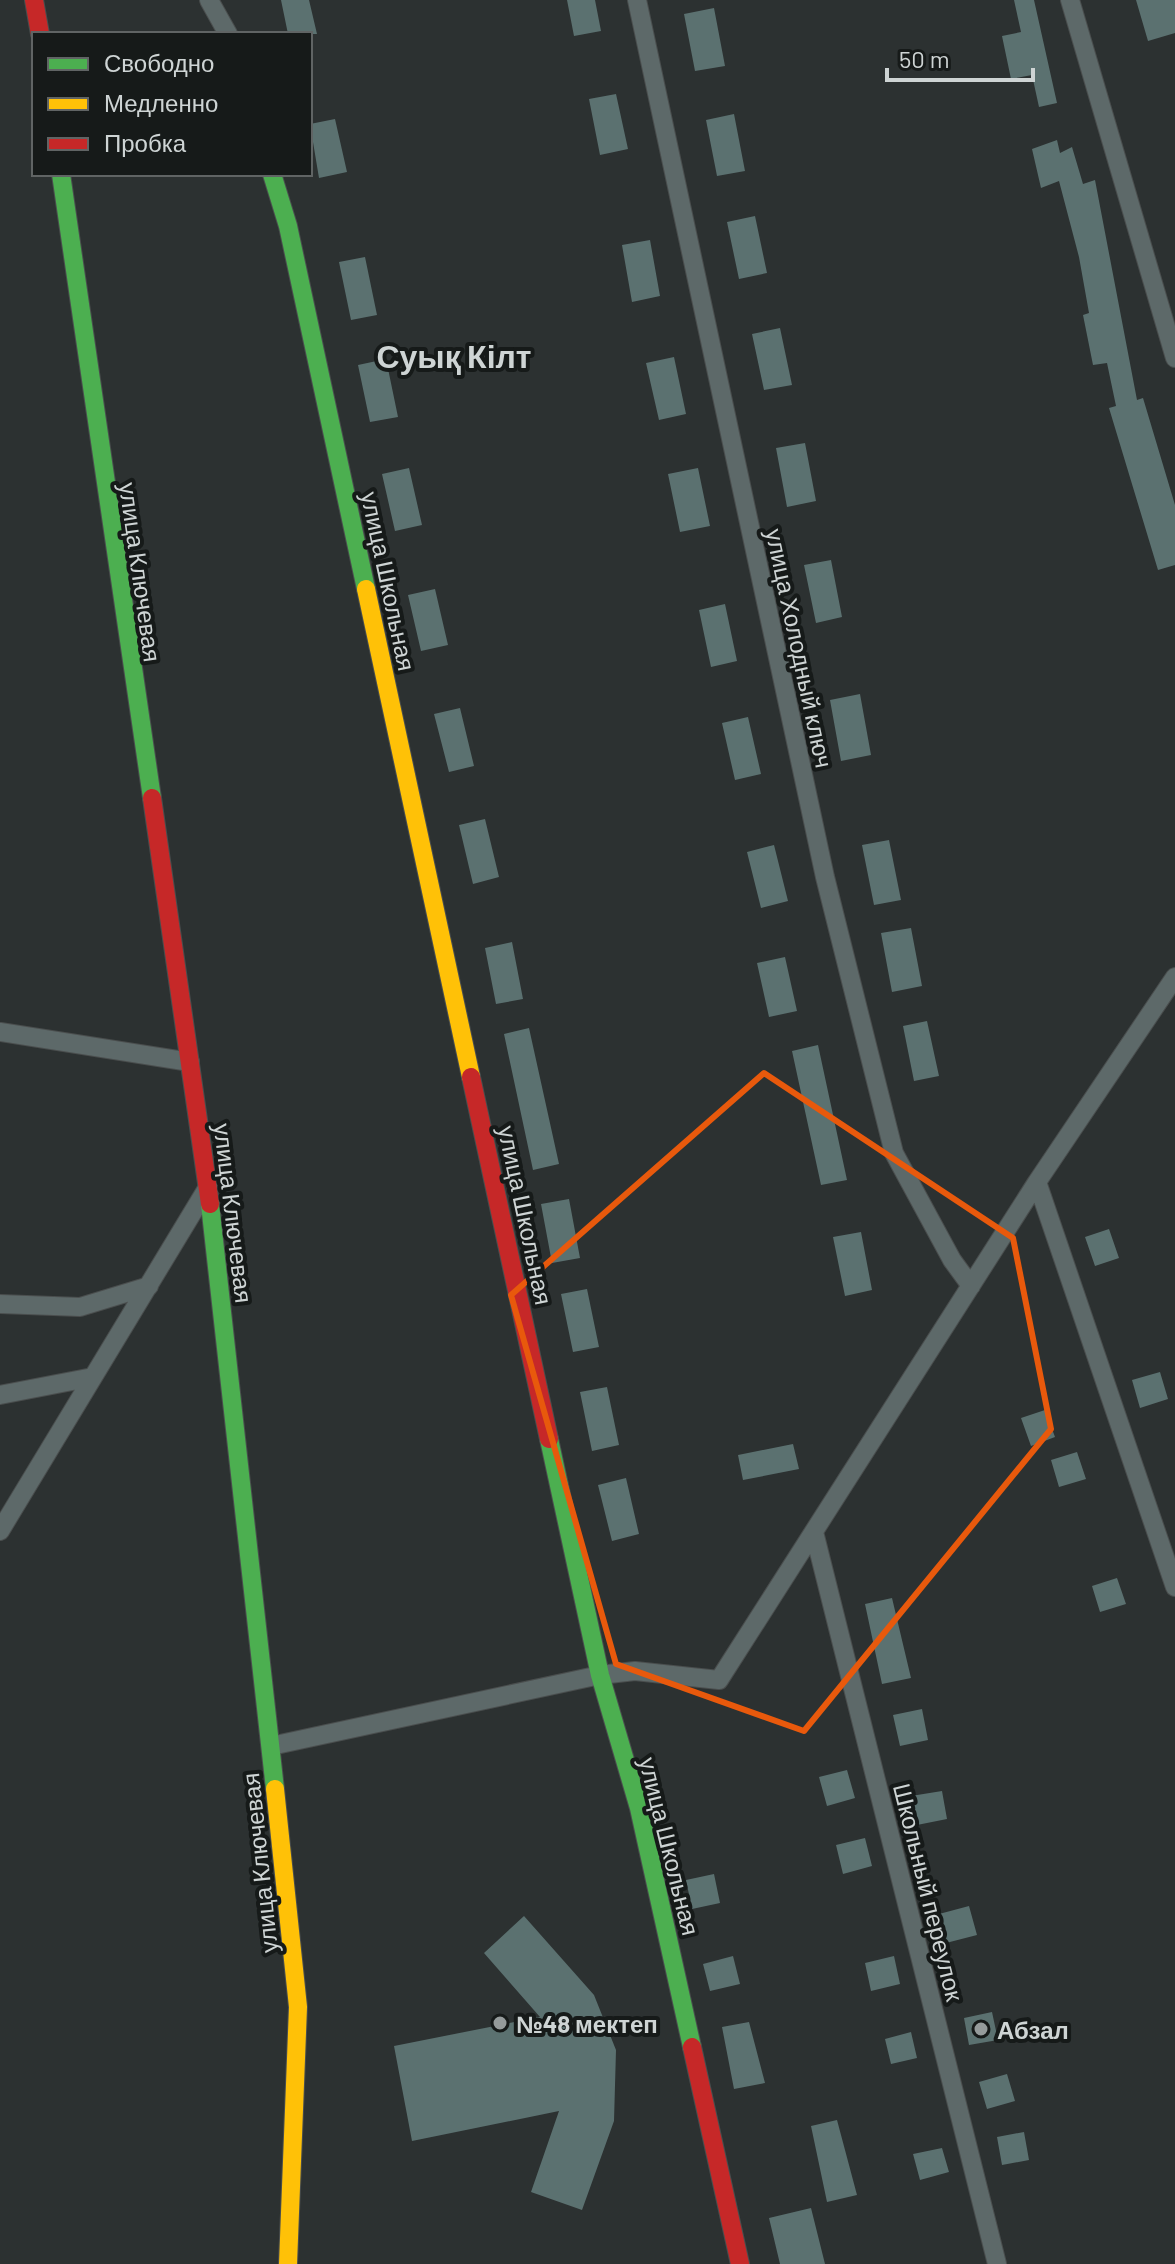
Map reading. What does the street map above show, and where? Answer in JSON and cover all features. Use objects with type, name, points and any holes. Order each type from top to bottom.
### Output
[{"type":"street","points":[[34,0],[40,32]]},
{"type":"street","points":[[209,0],[227,32]]},
{"type":"street","name":"улица Холодный ключ","points":[[637,0],[825,877],[894,1153],[952,1260],[971,1286]]},
{"type":"street","points":[[1070,0],[1175,358]]},
{"type":"street","name":"улица Ключевая","points":[[61,176],[208,1187],[271,1746],[298,2007],[288,2264]]},
{"type":"street","name":"улица Школьная","points":[[273,176],[288,226],[600,1675],[639,1808],[740,2264]]},
{"type":"street","points":[[271,1746],[600,1675],[635,1671],[719,1680],[1037,1182],[1175,977]]},
{"type":"street","points":[[0,1032],[190,1062]]},
{"type":"street","points":[[1037,1182],[1175,1587]]},
{"type":"street","points":[[0,1531],[208,1187]]},
{"type":"street","points":[[0,1304],[80,1307],[149,1286]]},
{"type":"street","points":[[0,1395],[93,1377]]},
{"type":"street","name":"Школьный переулок","points":[[814,1532],[997,2264]]},
{"type":"highlighted area","points":[[764,1073],[1013,1238],[1051,1429],[804,1731],[616,1664],[511,1295]]},
{"type":"building","points":[[281,0],[309,0],[317,34],[288,32]]},
{"type":"building","points":[[567,0],[595,0],[601,31],[574,36]]},
{"type":"building","points":[[1014,0],[1034,0],[1057,103],[1039,107],[1032,75],[1011,79],[1002,36],[1021,32]]},
{"type":"building","points":[[1136,0],[1175,0],[1175,33],[1148,41]]},
{"type":"building","points":[[714,8],[725,66],[695,71],[684,14]]},
{"type":"building","points":[[616,94],[628,149],[600,155],[589,99]]},
{"type":"building","points":[[734,114],[745,171],[717,176],[706,120]]},
{"type":"building","points":[[335,119],[347,172],[319,178],[312,124]]},
{"type":"building","points":[[1057,140],[1060,153],[1072,147],[1083,184],[1095,180],[1137,400],[1143,398],[1175,505],[1175,565],[1158,570],[1109,408],[1116,406],[1107,363],[1093,365],[1083,315],[1089,313],[1079,257],[1059,181],[1041,188],[1032,149]]},
{"type":"building","points":[[755,216],[767,273],[739,279],[727,222]]},
{"type":"building","points":[[650,240],[660,296],[632,302],[622,245]]},
{"type":"building","points":[[365,257],[377,315],[351,320],[339,262]]},
{"type":"building","points":[[780,328],[792,385],[764,390],[752,334]]},
{"type":"building","points":[[674,357],[686,414],[659,420],[646,363]]},
{"type":"building","points":[[386,359],[398,417],[370,422],[358,365]]},
{"type":"building","points":[[805,443],[816,501],[787,507],[776,448]]},
{"type":"building","points":[[409,468],[422,525],[395,531],[382,474]]},
{"type":"building","points":[[698,468],[710,526],[680,532],[668,474]]},
{"type":"building","points":[[831,560],[842,617],[816,623],[804,565]]},
{"type":"building","points":[[435,589],[448,645],[421,651],[408,595]]},
{"type":"building","points":[[725,604],[737,661],[711,667],[699,610]]},
{"type":"building","points":[[860,694],[871,755],[841,761],[830,700]]},
{"type":"building","points":[[460,708],[474,766],[449,772],[434,714]]},
{"type":"building","points":[[748,717],[761,774],[735,780],[722,723]]},
{"type":"building","points":[[485,819],[499,877],[473,884],[459,825]]},
{"type":"building","points":[[889,840],[901,900],[874,905],[862,845]]},
{"type":"building","points":[[774,845],[788,901],[761,908],[747,852]]},
{"type":"building","points":[[911,928],[922,986],[892,992],[881,933]]},
{"type":"building","points":[[512,942],[523,999],[496,1004],[485,948]]},
{"type":"building","points":[[785,957],[797,1011],[769,1017],[757,963]]},
{"type":"building","points":[[927,1021],[939,1076],[914,1081],[903,1026]]},
{"type":"building","points":[[529,1028],[559,1164],[533,1170],[504,1034]]},
{"type":"building","points":[[818,1045],[847,1180],[821,1185],[792,1051]]},
{"type":"building","points":[[569,1199],[580,1258],[552,1263],[541,1204]]},
{"type":"building","points":[[1109,1229],[1119,1258],[1095,1266],[1085,1237]]},
{"type":"building","points":[[861,1232],[872,1290],[845,1296],[833,1237]]},
{"type":"building","points":[[587,1289],[599,1347],[573,1352],[561,1294]]},
{"type":"building","points":[[1160,1372],[1168,1399],[1140,1408],[1132,1380]]},
{"type":"building","points":[[607,1387],[619,1445],[592,1451],[580,1392]]},
{"type":"building","points":[[1045,1410],[1055,1437],[1031,1446],[1021,1418]]},
{"type":"building","points":[[793,1444],[799,1469],[743,1480],[738,1455]]},
{"type":"building","points":[[1077,1452],[1086,1479],[1059,1487],[1051,1460]]},
{"type":"building","points":[[626,1478],[639,1534],[612,1541],[598,1485]]},
{"type":"building","points":[[1117,1578],[1126,1604],[1100,1612],[1092,1586]]},
{"type":"building","points":[[892,1598],[911,1678],[882,1684],[865,1604]]},
{"type":"building","points":[[922,1709],[928,1740],[900,1746],[893,1715]]},
{"type":"building","points":[[847,1770],[855,1798],[827,1806],[819,1777]]},
{"type":"building","points":[[942,1791],[947,1819],[917,1825],[911,1796]]},
{"type":"building","points":[[865,1838],[872,1866],[843,1874],[836,1845]]},
{"type":"building","points":[[714,1874],[720,1903],[692,1909],[686,1880]]},
{"type":"building","points":[[969,1906],[977,1935],[946,1943],[939,1914]]},
{"type":"building","points":[[524,1916],[594,1995],[616,2050],[614,2121],[582,2210],[531,2192],[559,2111],[412,2141],[394,2046],[540,2017],[484,1953]]},
{"type":"building","points":[[733,1956],[740,1984],[710,1991],[703,1964]]},
{"type":"building","points":[[894,1956],[900,1984],[871,1991],[865,1963]]},
{"type":"building","name":"Абзал","points":[[992,2012],[998,2040],[969,2045],[964,2018]]},
{"type":"building","points":[[749,2022],[765,2083],[734,2089],[722,2027]]},
{"type":"building","points":[[911,2032],[917,2058],[891,2064],[885,2039]]},
{"type":"building","points":[[1007,2074],[1015,2101],[987,2109],[979,2082]]},
{"type":"building","points":[[837,2120],[857,2195],[827,2202],[811,2126]]},
{"type":"building","points":[[1024,2132],[1029,2160],[1002,2165],[997,2137]]},
{"type":"building","points":[[942,2148],[949,2172],[920,2180],[913,2154]]},
{"type":"building","points":[[811,2208],[825,2264],[780,2264],[769,2218]]},
{"type":"traffic: fast","points":[[61,176],[152,798]]},
{"type":"traffic: fast","points":[[273,176],[288,226],[366,589]]},
{"type":"traffic: fast","points":[[210,1204],[275,1789]]},
{"type":"traffic: fast","points":[[549,1439],[600,1675],[639,1808],[692,2047]]},
{"type":"traffic: slow","points":[[366,589],[471,1077]]},
{"type":"traffic: slow","points":[[275,1789],[298,2007],[288,2264]]},
{"type":"traffic: jam","points":[[34,0],[40,32]]},
{"type":"traffic: jam","points":[[152,798],[210,1204]]},
{"type":"traffic: jam","points":[[471,1077],[549,1439]]},
{"type":"traffic: jam","points":[[692,2047],[740,2264]]},
{"type":"place","name":"№48 мектеп","points":[[500,2023]]},
{"type":"place","name":"Абзал","points":[[981,2029]]},
{"type":"district","name":"Суық Кілт","points":[[454,355]]}]
